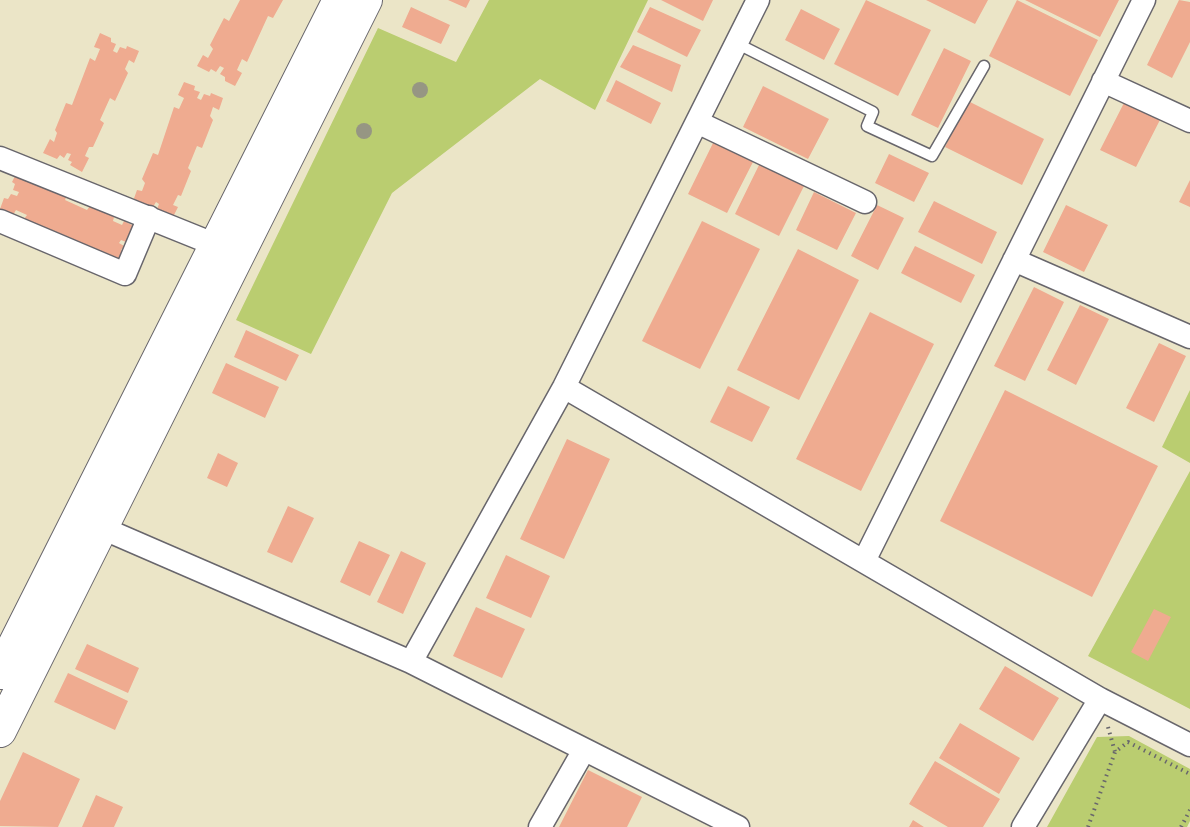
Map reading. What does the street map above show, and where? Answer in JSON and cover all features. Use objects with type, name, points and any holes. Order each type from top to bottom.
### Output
[{"type":"main road","points":[[0,731],[90,523],[216,245],[339,0]]},
{"type":"main road","points":[[0,673],[8,638],[90,523],[366,0]]},
{"type":"street","points":[[411,662],[564,387],[758,0]]},
{"type":"street","points":[[864,561],[1144,0]]},
{"type":"street","points":[[1103,81],[1190,121]]},
{"type":"street","points":[[697,122],[865,202]]},
{"type":"street","points":[[0,158],[216,245]]},
{"type":"street","points":[[0,221],[125,274],[149,217]]},
{"type":"street","points":[[1014,260],[1190,337]]},
{"type":"street","points":[[564,387],[1100,699],[1190,746]]},
{"type":"street","points":[[90,523],[411,662],[738,827]]},
{"type":"street","points":[[1023,827],[1100,699]]},
{"type":"street","points":[[540,827],[584,750]]},
{"type":"lane","points":[[736,44],[873,112],[867,126],[932,156],[984,66]]},
{"type":"path","points":[[1088,827],[1115,752],[1128,742],[1190,774]]},
{"type":"path","points":[[1181,827],[1190,810]]},
{"type":"green space","points":[[489,0],[648,0],[595,110],[540,79],[392,193],[311,354],[236,320],[378,28],[456,62]]},
{"type":"green space","points":[[1190,390],[1190,463],[1162,447]]},
{"type":"green space","points":[[1190,471],[1190,709],[1088,656]]},
{"type":"green space","points":[[1129,736],[1190,769],[1190,821],[1187,827],[1047,827],[1097,737]]},
{"type":"building","points":[[240,0],[283,0],[273,18],[268,16],[247,62],[242,59],[237,70],[242,73],[235,86],[225,81],[225,77],[220,74],[224,68],[220,66],[216,72],[211,69],[209,72],[197,66],[203,55],[208,58],[213,49],[210,45],[224,18],[229,21]]},
{"type":"building","points":[[448,0],[470,0],[466,8]]},
{"type":"building","points":[[661,0],[713,0],[703,21]]},
{"type":"building","points":[[866,0],[931,30],[898,96],[834,64]]},
{"type":"building","points":[[926,0],[988,0],[975,24]]},
{"type":"building","points":[[1017,0],[1098,40],[1070,96],[989,56]]},
{"type":"building","points":[[1025,0],[1119,0],[1100,37]]},
{"type":"building","points":[[1179,0],[1190,2],[1190,42],[1172,78],[1147,65]]},
{"type":"building","points":[[411,7],[450,25],[441,44],[402,27]]},
{"type":"building","points":[[650,7],[701,30],[687,57],[637,32]]},
{"type":"building","points":[[801,9],[840,29],[824,60],[785,40]]},
{"type":"building","points":[[100,33],[111,38],[111,42],[116,44],[113,51],[117,53],[120,47],[126,49],[127,46],[139,51],[134,63],[129,60],[125,69],[128,73],[115,101],[110,98],[100,120],[104,123],[93,147],[89,147],[85,156],[89,158],[82,172],[70,165],[72,162],[68,160],[71,154],[67,153],[64,158],[60,155],[57,159],[43,153],[50,139],[54,142],[57,133],[55,130],[66,103],[72,105],[90,58],[95,61],[100,49],[94,47]]},
{"type":"building","points":[[633,45],[681,65],[672,92],[620,67]]},
{"type":"building","points":[[944,48],[971,61],[938,128],[911,115]]},
{"type":"building","points":[[616,80],[661,103],[651,124],[606,101]]},
{"type":"building","points":[[184,82],[195,86],[194,90],[200,92],[197,98],[201,100],[204,94],[210,96],[211,93],[223,98],[219,110],[213,107],[210,116],[213,120],[202,148],[197,146],[188,168],[191,171],[181,196],[178,195],[173,205],[178,207],[171,221],[157,209],[159,204],[156,202],[153,207],[148,205],[145,209],[132,204],[137,190],[142,191],[145,183],[142,179],[153,153],[158,155],[174,107],[179,109],[184,98],[178,95]]},
{"type":"building","points":[[763,86],[829,119],[808,159],[743,127]]},
{"type":"building","points":[[1127,97],[1163,114],[1136,167],[1100,150]]},
{"type":"building","points":[[968,101],[1044,139],[1022,185],[945,147]]},
{"type":"building","points":[[714,141],[754,160],[727,213],[688,194]]},
{"type":"building","points":[[889,154],[929,173],[914,202],[875,183]]},
{"type":"building","points":[[760,163],[805,184],[779,236],[735,214]]},
{"type":"building","points":[[18,170],[27,181],[36,185],[40,182],[67,195],[65,200],[87,210],[90,206],[114,217],[113,221],[122,225],[124,221],[138,228],[126,242],[121,240],[119,243],[124,246],[121,250],[125,254],[119,267],[69,243],[71,238],[24,219],[27,215],[16,210],[13,215],[0,209],[4,198],[8,199],[11,194],[17,196],[19,192],[13,190],[15,184],[12,182]]},
{"type":"building","points":[[1190,180],[1190,207],[1179,202]]},
{"type":"building","points":[[814,192],[856,213],[837,250],[796,230]]},
{"type":"building","points":[[934,201],[997,232],[982,264],[918,232]]},
{"type":"building","points":[[877,205],[904,218],[878,270],[851,256]]},
{"type":"building","points":[[1066,205],[1108,225],[1084,272],[1043,252]]},
{"type":"building","points":[[702,221],[760,249],[700,369],[642,341]]},
{"type":"building","points":[[915,246],[975,275],[961,303],[901,273]]},
{"type":"building","points":[[798,249],[859,280],[799,400],[737,370]]},
{"type":"building","points":[[1034,287],[1064,302],[1025,381],[994,366]]},
{"type":"building","points":[[1080,305],[1109,319],[1076,385],[1047,370]]},
{"type":"building","points":[[870,312],[934,344],[861,491],[796,459]]},
{"type":"building","points":[[246,330],[299,355],[286,381],[234,357]]},
{"type":"building","points":[[1159,343],[1186,356],[1154,422],[1126,408]]},
{"type":"building","points":[[226,363],[279,387],[265,418],[212,393]]},
{"type":"building","points":[[728,386],[770,407],[752,442],[710,422]]},
{"type":"building","points":[[1005,390],[1158,466],[1092,597],[940,521]]},
{"type":"building","points":[[567,439],[610,459],[564,559],[520,539]]},
{"type":"building","points":[[218,453],[238,463],[227,487],[207,478]]},
{"type":"building","points":[[288,506],[314,518],[292,563],[267,552]]},
{"type":"building","points":[[359,541],[390,555],[370,596],[340,582]]},
{"type":"building","points":[[401,551],[426,563],[403,614],[377,602]]},
{"type":"building","points":[[506,555],[550,576],[531,618],[486,598]]},
{"type":"building","points":[[476,607],[525,629],[502,678],[453,656]]},
{"type":"building","points":[[1154,609],[1171,617],[1148,661],[1131,652]]},
{"type":"building","points":[[87,644],[139,668],[128,693],[75,669]]},
{"type":"building","points":[[1005,666],[1059,698],[1033,741],[979,709]]},
{"type":"building","points":[[68,673],[128,701],[115,730],[54,702]]},
{"type":"building","points":[[960,723],[1020,758],[999,794],[939,758]]},
{"type":"building","points":[[23,752],[80,779],[58,827],[0,826],[0,801]]},
{"type":"building","points":[[935,761],[1000,799],[983,827],[948,827],[909,804]]},
{"type":"building","points":[[588,770],[642,797],[627,827],[559,827]]},
{"type":"building","points":[[96,795],[123,807],[114,827],[82,827]]},
{"type":"building","points":[[913,820],[924,827],[909,827]]}]
